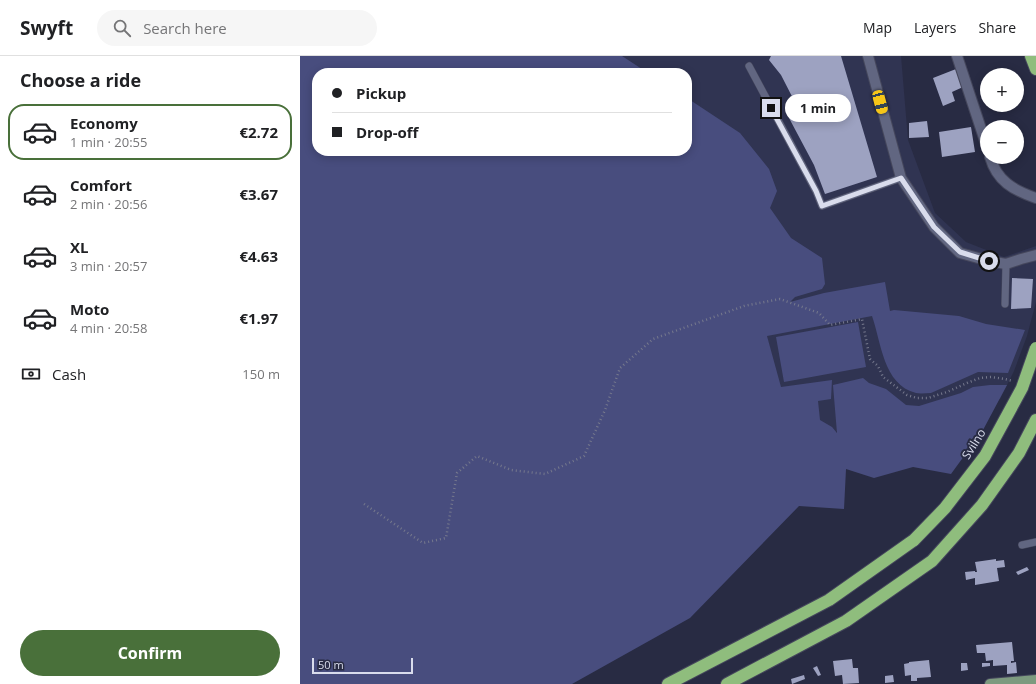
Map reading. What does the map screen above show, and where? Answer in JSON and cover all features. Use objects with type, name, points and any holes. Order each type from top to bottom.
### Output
[{"type":"highway","points":[[1031,56],[1036,69]]},
{"type":"highway","name":"Svilno","points":[[668,684],[828,600],[914,540],[945,508],[985,456],[1022,388],[1036,348]]},
{"type":"highway","points":[[727,684],[846,621],[932,561],[982,505],[1019,453],[1036,420]]},
{"type":"main road","points":[[990,684],[1036,680]]},
{"type":"street","points":[[868,56],[901,178],[934,227],[960,252],[989,261],[1006,264],[1036,255]]},
{"type":"street","points":[[957,56],[980,126]]},
{"type":"street","points":[[992,164],[993,168],[1004,181],[1020,192],[1036,198]]},
{"type":"lane","points":[[749,66],[816,191],[822,206],[901,178]]},
{"type":"lane","points":[[1004,304],[1006,264]]},
{"type":"lane","points":[[1022,545],[1036,542]]},
{"type":"path","points":[[364,504],[423,543],[446,538],[458,473],[477,456],[511,470],[545,474],[584,456],[605,410],[620,368],[653,339],[744,306],[780,299],[819,313],[830,325],[862,319],[870,359],[878,366],[884,376],[907,395],[917,398],[928,398],[980,378],[991,377],[1018,383]]},
{"type":"shaded area","points":[[300,56],[622,56],[640,68],[312,68],[312,156],[692,156],[692,101],[740,133],[769,169],[777,191],[770,208],[791,238],[822,258],[825,284],[822,289],[795,297],[790,302],[824,293],[885,282],[890,311],[894,310],[959,316],[986,324],[1025,330],[1008,373],[978,372],[931,393],[916,393],[905,388],[896,381],[885,361],[872,316],[767,336],[781,387],[832,380],[831,399],[818,401],[820,420],[832,427],[837,433],[833,385],[863,378],[869,383],[886,389],[906,405],[919,406],[961,393],[973,387],[1007,385],[983,430],[951,474],[913,467],[874,478],[846,469],[844,509],[799,506],[690,618],[572,684],[300,684]]},
{"type":"shaded area","points":[[588,56],[901,56],[908,140],[935,213],[966,242],[1004,257],[1036,246],[1036,302],[1027,336],[1014,371],[1000,399],[820,435],[777,396],[773,361],[722,157],[692,135],[692,68],[604,68]]},
{"type":"shaded area","points":[[858,322],[866,367],[784,382],[776,337]]},
{"type":"building","points":[[771,56],[841,56],[877,177],[825,194],[814,165],[789,118],[801,114],[781,75],[769,60]]},
{"type":"building","points":[[956,69],[963,87],[952,92],[955,101],[943,106],[933,78]]},
{"type":"building","points":[[927,121],[929,137],[909,138],[909,123]]},
{"type":"building","points":[[971,127],[975,152],[942,157],[939,132]]},
{"type":"building","points":[[1012,278],[1033,279],[1031,308],[1011,309]]},
{"type":"building","points":[[996,559],[996,561],[1004,560],[1005,567],[997,568],[999,581],[975,585],[975,578],[966,580],[965,572],[977,572],[975,562]]},
{"type":"building","points":[[1027,567],[1029,570],[1018,575],[1016,572]]},
{"type":"building","points":[[1012,642],[1014,661],[1011,661],[1011,663],[1016,662],[1017,673],[1007,674],[1007,665],[993,666],[993,660],[986,661],[985,653],[977,653],[976,645]]},
{"type":"building","points":[[852,659],[853,668],[858,668],[859,683],[843,684],[842,675],[835,676],[833,661]]},
{"type":"building","points":[[929,660],[931,677],[917,678],[917,681],[911,681],[911,675],[905,676],[904,664]]},
{"type":"building","points":[[961,663],[967,663],[968,670],[961,671]]},
{"type":"building","points":[[982,663],[990,663],[990,666],[982,667]]},
{"type":"building","points":[[817,666],[821,675],[818,676],[813,668]]},
{"type":"building","points":[[804,675],[805,679],[792,684],[791,679]]},
{"type":"building","points":[[893,675],[894,682],[885,683],[885,676]]},
{"type":"route","points":[[771,108],[816,191],[822,206],[901,178],[934,227],[960,252],[989,261]]}]
